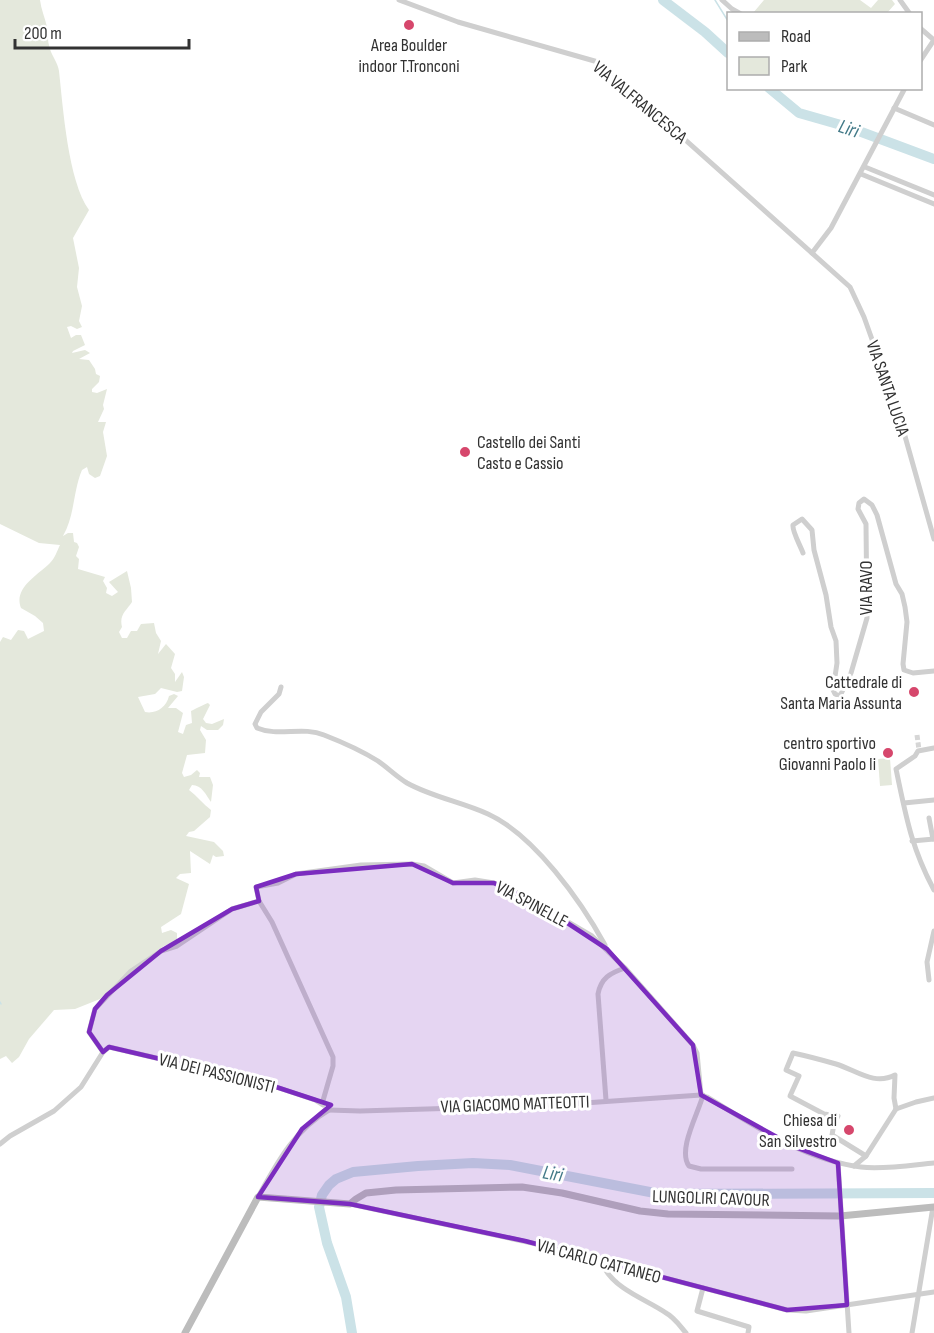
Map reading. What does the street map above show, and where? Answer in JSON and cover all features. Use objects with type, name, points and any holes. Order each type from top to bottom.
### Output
[{"type":"street","name":"VIA VALFRANCESCA","points":[[399,0],[458,22],[598,62],[812,253]]},
{"type":"street","points":[[722,0],[737,12]]},
{"type":"street","points":[[922,29],[934,40],[922,57]]},
{"type":"street","points":[[812,253],[831,228],[904,90]]},
{"type":"street","points":[[894,108],[934,125]]},
{"type":"street","points":[[865,167],[934,195]]},
{"type":"street","points":[[861,174],[934,204]]},
{"type":"street","name":"VIA SANTA LUCIA","points":[[812,253],[850,287],[859,306],[899,415],[934,539]]},
{"type":"street","name":"VIA RAVO","points":[[802,553],[799,541],[792,529],[793,525],[802,519],[812,530],[814,550],[836,641],[837,663],[833,690],[835,694],[840,696],[851,673],[867,618],[866,524],[858,509],[859,503],[864,499],[872,505],[877,514],[896,584],[902,594],[907,622],[904,670],[913,673],[934,671]]},
{"type":"street","points":[[281,687],[279,694],[261,712],[255,724],[257,728],[264,731],[306,731],[322,734],[375,760],[408,783],[488,814],[504,823],[520,834],[548,865],[575,899],[607,949]]},
{"type":"street","points":[[934,748],[918,751],[915,756],[896,769],[912,841],[918,859],[934,890]]},
{"type":"street","points":[[904,803],[934,800]]},
{"type":"street","points":[[912,841],[933,839],[929,818]]},
{"type":"street","name":"VIA SPINELLE","points":[[258,901],[256,887],[279,883],[296,874],[361,865],[412,864],[423,866],[453,883],[480,880],[508,889],[592,936],[625,968],[693,1045],[697,1053],[702,1095]]},
{"type":"street","points":[[0,1144],[54,1111],[81,1087],[103,1052],[89,1032],[95,1009],[131,972],[161,951],[177,946],[232,909],[258,901],[272,922],[333,1057],[333,1066],[322,1104]]},
{"type":"street","points":[[928,980],[927,962],[934,931]]},
{"type":"street","points":[[606,1100],[598,994],[607,976],[625,968]]},
{"type":"street","name":"VIA DEI PASSIONISTI","points":[[103,1052],[109,1047],[267,1084],[322,1104],[329,1110]]},
{"type":"street","points":[[866,1156],[832,1134],[838,1116],[824,1114],[790,1096],[799,1076],[786,1070],[793,1053],[838,1065],[867,1077],[885,1080],[896,1075],[894,1098],[896,1109]]},
{"type":"street","points":[[792,1169],[701,1169],[689,1166],[685,1159],[692,1122],[698,1113],[702,1095],[779,1139],[812,1155],[838,1163],[862,1168],[934,1163]]},
{"type":"street","name":"VIA GIACOMO MATTEOTTI","points":[[329,1110],[555,1105],[702,1095]]},
{"type":"street","points":[[854,1166],[866,1156],[896,1109],[934,1098]]},
{"type":"street","points":[[185,1333],[279,1162],[302,1129],[329,1110]]},
{"type":"street","points":[[838,1163],[849,1333]]},
{"type":"street","name":"LUNGOLIRI CAVOUR","points":[[347,1204],[366,1193],[396,1190],[522,1187],[562,1193],[654,1213],[840,1216],[933,1207]]},
{"type":"street","points":[[258,1197],[347,1204]]},
{"type":"street","name":"VIA CARLO CATTANEO","points":[[347,1204],[525,1241],[787,1310],[806,1311],[934,1292]]},
{"type":"street","points":[[912,1333],[933,1207]]},
{"type":"street","points":[[606,1263],[605,1269],[612,1277],[648,1304],[668,1314],[686,1333]]},
{"type":"street","points":[[703,1288],[697,1311],[749,1327],[748,1333]]},
{"type":"highlighted area","points":[[412,864],[453,883],[494,883],[543,907],[607,949],[693,1045],[701,1095],[795,1147],[838,1163],[847,1305],[787,1310],[525,1241],[350,1204],[258,1197],[302,1129],[331,1105],[267,1084],[109,1047],[103,1052],[89,1032],[95,1009],[107,995],[161,951],[232,909],[259,901],[256,887],[296,874]]},
{"type":"green space","points":[[0,0],[40,0],[48,29],[50,48],[59,71],[71,163],[82,197],[89,210],[73,238],[79,268],[77,287],[82,306],[79,321],[82,327],[77,329],[67,327],[71,338],[81,335],[85,345],[72,353],[85,350],[90,353],[79,359],[89,360],[96,374],[100,376],[92,392],[97,393],[107,389],[104,409],[98,422],[106,422],[103,432],[107,456],[100,476],[95,478],[89,474],[87,467],[82,470],[70,520],[63,536],[73,533],[74,542],[79,547],[76,556],[79,559],[78,569],[105,577],[103,581],[107,588],[106,593],[112,596],[118,592],[109,582],[127,571],[132,602],[122,616],[122,627],[119,632],[122,638],[127,638],[131,631],[137,631],[141,624],[154,623],[161,641],[158,654],[166,644],[175,654],[171,668],[175,674],[175,682],[182,672],[184,677],[182,691],[161,688],[155,694],[138,697],[145,712],[160,709],[166,704],[169,696],[174,694],[178,696],[168,708],[176,708],[183,713],[178,732],[183,734],[186,725],[192,723],[191,711],[208,703],[210,705],[203,719],[206,723],[212,724],[224,719],[223,725],[218,730],[207,730],[201,726],[200,730],[206,740],[205,753],[187,755],[182,773],[184,777],[197,770],[200,773],[199,777],[210,777],[213,785],[211,802],[198,787],[192,785],[189,790],[211,810],[210,817],[186,836],[214,842],[223,851],[224,856],[213,855],[210,864],[190,851],[191,873],[180,874],[176,878],[189,884],[181,914],[161,927],[162,933],[171,930],[177,933],[177,941],[164,946],[134,967],[100,999],[75,1009],[54,1010],[12,1063],[6,1056],[0,1059],[0,642],[3,637],[11,640],[18,630],[24,631],[28,639],[44,631],[43,623],[21,608],[20,594],[28,582],[52,561],[60,545],[39,543],[0,524]]},
{"type":"green space","points":[[764,0],[860,0],[871,8],[878,0],[892,0],[895,4],[888,12],[754,12]]},
{"type":"green space","points":[[890,758],[892,785],[880,786],[878,759]]},
{"type":"waterway","name":"Liri","points":[[663,0],[727,52]]},
{"type":"waterway","points":[[715,0],[727,19]]},
{"type":"waterway","name":"Liri","points":[[771,90],[799,113],[848,127],[934,159]]},
{"type":"waterway","name":"Liri","points":[[352,1333],[346,1297],[327,1243],[319,1207],[322,1195],[329,1185],[336,1179],[353,1172],[473,1163],[510,1165],[660,1194],[934,1193]]},
{"type":"tunnel","points":[[917,735],[919,750]]},
{"type":"place","name":"Area Boulder indoor T.Tronconi","points":[[409,25]]},
{"type":"place","name":"Castello dei Santi Casto e Cassio","points":[[465,452]]},
{"type":"place","name":"Cattedrale di Santa Maria Assunta","points":[[914,692]]},
{"type":"place","name":"centro sportivo Giovanni Paolo Ii","points":[[888,753]]},
{"type":"place","name":"Chiesa di San Silvestro","points":[[849,1130]]}]
